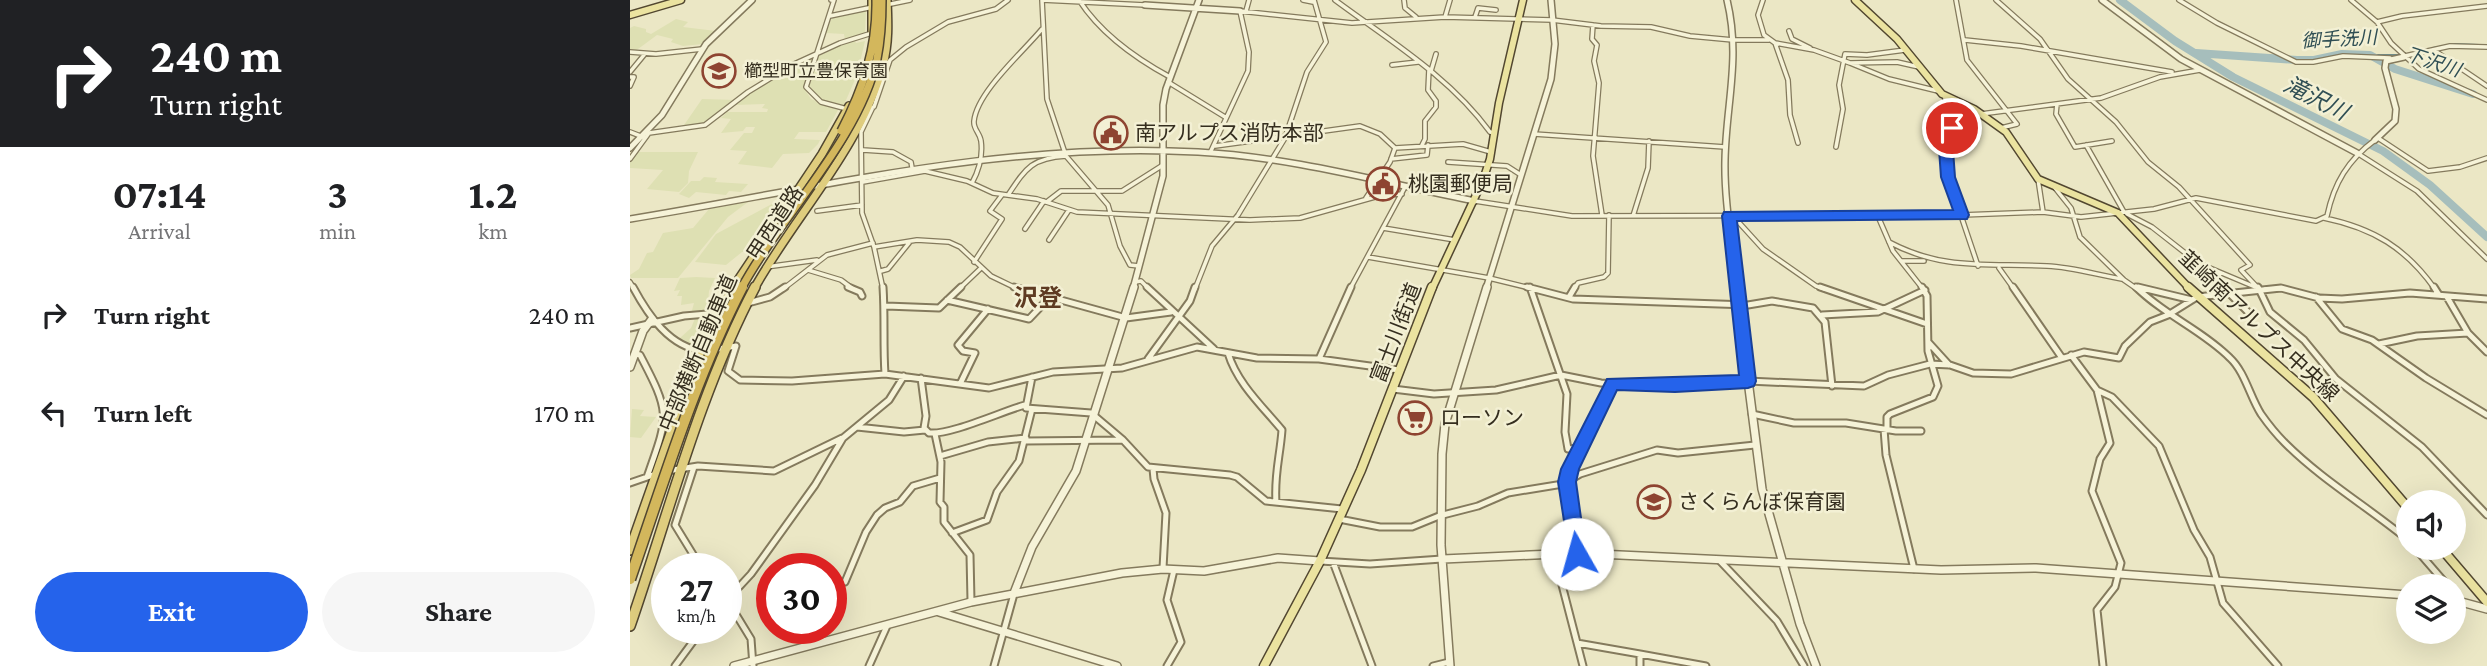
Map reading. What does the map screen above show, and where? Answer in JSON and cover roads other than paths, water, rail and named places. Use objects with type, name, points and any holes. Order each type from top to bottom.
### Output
[{"type":"highway","name":"甲西道路","points":[[630,550],[719,313],[755,250],[848,109],[860,83],[872,33],[873,2]]},
{"type":"highway","name":"中部横断自動車道","points":[[630,566],[723,317],[753,262],[836,139],[858,97],[874,47],[873,2]]},
{"type":"highway","name":"甲西道路","points":[[630,626],[689,467],[728,348],[747,303],[766,267],[870,107],[888,37],[886,2]]},
{"type":"highway","name":"中部横断自動車道","points":[[630,579],[710,358],[733,307],[757,261],[848,130],[866,97],[880,47],[886,2]]},
{"type":"main road","points":[[630,15],[681,0]]},
{"type":"main road","name":"富士川街道","points":[[1264,666],[1320,561],[1440,271],[1475,201],[1489,164],[1499,103],[1521,19],[1523,0]]},
{"type":"main road","name":"韮崎南アルプス中央線","points":[[1855,0],[1906,50],[1938,91],[2001,128],[2038,179],[2121,213],[2195,298],[2313,397],[2396,494]]},
{"type":"main road","points":[[2451,560],[2487,602]]},
{"type":"street","points":[[630,159],[702,49],[752,0]]},
{"type":"street","points":[[833,0],[807,81],[809,92],[821,102],[848,109],[870,107]]},
{"type":"street","points":[[830,16],[873,2],[910,0]]},
{"type":"street","points":[[885,374],[882,338],[886,306],[881,271],[864,222],[863,150],[860,132],[890,60],[906,47],[948,22],[996,9],[1007,0]]},
{"type":"street","points":[[1139,266],[1130,265],[1125,257],[1108,205],[1065,153],[1047,99],[1042,0],[1196,7],[1367,22],[1445,17],[1552,20],[1651,27],[1690,36],[1733,40],[1769,40],[1814,50]]},
{"type":"street","points":[[994,666],[1014,593],[1032,547],[1070,482],[1087,440],[1126,318],[1163,176],[1163,105],[1169,80],[1199,0]]},
{"type":"street","points":[[1210,153],[1248,71],[1248,38],[1243,11],[1249,0]]},
{"type":"street","points":[[1147,359],[1193,296],[1212,246],[1235,219],[1285,138],[1307,72],[1326,42],[1314,1],[1303,0]]},
{"type":"street","points":[[1335,0],[1430,70],[1472,106],[1490,132],[1494,133]]},
{"type":"street","points":[[1404,0],[1405,8],[1417,18]]},
{"type":"street","points":[[1445,17],[1450,0]]},
{"type":"street","points":[[1433,666],[1450,664],[1439,516],[1442,446],[1453,393],[1554,62],[1551,0]]},
{"type":"street","points":[[1727,0],[1733,40],[1733,91],[1726,147],[1738,305],[1755,445],[1762,489],[1800,624],[1816,666]]},
{"type":"street","points":[[1763,0],[1758,15],[1769,40]]},
{"type":"street","points":[[1956,0],[1969,65],[2017,124],[2001,128]]},
{"type":"street","points":[[1996,0],[2040,40],[2068,79],[2122,128],[2148,162],[2188,198],[2250,265],[2241,270],[2259,289],[2270,312],[2304,340],[2336,379],[2421,447],[2487,514]]},
{"type":"street","points":[[2102,0],[2127,21],[2201,70],[2359,151],[2417,191],[2487,259]]},
{"type":"street","points":[[2179,0],[2217,23],[2296,62],[2313,62],[2343,56],[2379,58],[2387,62]]},
{"type":"street","points":[[2351,0],[2377,22],[2403,55],[2419,69],[2487,100]]},
{"type":"street","points":[[1079,1],[1095,24],[1148,65],[1225,117]]},
{"type":"street","points":[[2377,22],[2402,16],[2487,6]]},
{"type":"street","points":[[1475,17],[1478,8],[1496,9]]},
{"type":"street","points":[[1593,25],[1592,39],[1597,45],[1594,61],[1599,76],[1594,165],[1601,193],[1602,215]]},
{"type":"street","points":[[972,183],[980,172],[981,139],[974,128],[974,118],[993,80],[1020,56],[1042,29]]},
{"type":"street","points":[[1789,31],[1792,39],[1814,50],[1889,79],[1938,91]]},
{"type":"street","points":[[630,148],[649,133],[705,125],[714,121],[747,92],[846,40],[872,33]]},
{"type":"street","points":[[1965,40],[2176,73]]},
{"type":"street","points":[[1775,43],[1788,80],[1790,115],[1798,143]]},
{"type":"street","points":[[2387,62],[2403,55],[2457,45],[2487,47]]},
{"type":"street","points":[[630,52],[645,55],[702,49]]},
{"type":"street","points":[[1836,147],[1843,109],[1839,85],[1847,62],[1845,54],[1906,50]]},
{"type":"street","points":[[2434,50],[2487,86]]},
{"type":"street","points":[[1391,159],[1427,155],[1425,121],[1436,107],[1436,101],[1428,90],[1430,70],[1436,54]]},
{"type":"street","points":[[1877,54],[1878,61]]},
{"type":"street","points":[[630,86],[634,77],[630,74],[645,55]]},
{"type":"street","points":[[1847,62],[1878,61],[1920,68]]},
{"type":"street","points":[[1392,65],[1419,62]]},
{"type":"street","points":[[2324,218],[2334,183],[2359,151],[2395,121],[2396,109],[2387,62]]},
{"type":"street","points":[[1981,114],[2091,100],[2121,93],[2160,77],[2201,70]]},
{"type":"street","points":[[1945,96],[1945,116],[1955,138],[1946,149],[1948,177],[1979,266]]},
{"type":"street","points":[[2057,104],[2056,114],[2075,147],[2112,141]]},
{"type":"street","points":[[1215,146],[1360,126],[1380,134],[1395,148],[1463,144],[1491,153]]},
{"type":"street","points":[[630,132],[644,138]]},
{"type":"street","points":[[1534,134],[1726,147]]},
{"type":"street","points":[[2376,139],[2427,171],[2460,167],[2487,158]]},
{"type":"street","points":[[1633,216],[1649,163],[1649,141]]},
{"type":"street","points":[[2086,145],[2121,213]]},
{"type":"street","points":[[1365,200],[1395,148]]},
{"type":"street","points":[[863,150],[894,152],[911,162],[914,171]]},
{"type":"street","points":[[630,219],[980,158],[1163,150],[1272,160],[1378,181],[1403,190],[1572,216],[1962,215],[2043,212],[2072,216],[2154,209],[2188,198],[2203,198],[2307,221],[2324,218],[2358,224],[2399,247],[2421,268],[2440,295]]},
{"type":"street","points":[[974,262],[1002,219],[989,211],[1029,163],[1065,153]]},
{"type":"street","points":[[1448,162],[1507,166],[1521,175]]},
{"type":"street","points":[[1025,229],[1046,201],[1061,191],[1117,192],[1127,189],[1163,165]]},
{"type":"street","points":[[914,171],[925,171],[972,183],[993,193],[1046,201],[1069,210],[1151,216],[1300,218],[1403,190]]},
{"type":"street","points":[[2038,179],[2043,212]]},
{"type":"street","points":[[2055,188],[2068,204],[2080,237],[2156,307],[2211,341],[2233,360],[2261,414],[2292,449],[2325,478],[2372,510],[2396,531]]},
{"type":"street","points":[[1319,359],[1403,190]]},
{"type":"street","points":[[817,212],[862,205]]},
{"type":"street","points":[[1049,240],[1069,210]]},
{"type":"street","points":[[2121,213],[2147,224],[2192,259],[2259,289]]},
{"type":"street","points":[[1877,214],[1888,241],[1925,290],[1930,364],[1938,386],[1933,397],[1890,414],[1885,430],[1886,455],[1914,569]]},
{"type":"street","points":[[1569,297],[1578,283],[1604,277],[1608,272],[1609,215]]},
{"type":"street","points":[[1731,216],[1763,249],[1816,286],[1927,324]]},
{"type":"street","points":[[1383,228],[1456,241]]},
{"type":"street","points":[[881,271],[888,269],[911,241]]},
{"type":"street","points":[[747,303],[762,301],[779,293],[818,260],[836,251],[911,241],[949,242],[960,247],[981,268],[1017,289],[1126,318],[1171,312]]},
{"type":"street","points":[[1888,241],[1908,254],[1928,261]]},
{"type":"street","points":[[1368,257],[1489,278],[1569,297],[1738,305],[1774,300],[1786,305],[1813,308],[1825,322],[1832,386]]},
{"type":"street","points":[[766,267],[818,260]]},
{"type":"street","points":[[1902,261],[1998,267],[2059,267],[2124,280]]},
{"type":"street","points":[[1998,267],[2062,358]]},
{"type":"street","points":[[886,306],[939,308],[981,268]]},
{"type":"street","points":[[808,270],[841,280],[862,296]]},
{"type":"street","points":[[2221,273],[2216,279],[2248,312]]},
{"type":"street","points":[[1135,282],[1141,281],[1176,317],[1215,349]]},
{"type":"street","points":[[630,282],[652,321],[680,343],[697,352],[736,346],[728,371],[740,380],[792,381],[885,374],[961,382],[989,388],[1053,372],[1109,370],[1184,349],[1215,349],[1257,358],[1319,359],[1400,370]]},
{"type":"street","points":[[1530,287],[1539,320],[1567,394],[1564,432],[1568,449],[1580,448]]},
{"type":"street","points":[[2135,287],[2195,298]]},
{"type":"street","points":[[1393,389],[1434,394],[1496,390],[1561,375],[1612,384],[1675,386],[1748,381],[1864,386],[1888,375],[1930,364],[1950,365],[1973,373],[2011,374],[2084,352],[2119,358],[2125,346],[2150,322],[2168,315],[2195,298],[2226,292],[2281,288],[2342,299],[2410,293],[2487,299]]},
{"type":"street","points":[[1821,315],[1888,310],[1925,290]]},
{"type":"street","points":[[2315,296],[2342,329],[2378,344],[2487,415]]},
{"type":"street","points":[[2447,296],[2468,333],[2487,352]]},
{"type":"street","points":[[947,300],[1029,318],[1050,298]]},
{"type":"street","points":[[961,382],[975,352],[963,351],[957,345],[988,309]]},
{"type":"street","points":[[630,328],[652,321],[719,313]]},
{"type":"street","points":[[630,367],[643,331],[652,321]]},
{"type":"street","points":[[2378,344],[2417,336],[2468,333]]},
{"type":"street","points":[[1927,341],[1950,365]]},
{"type":"street","points":[[1228,352],[1232,367],[1243,384],[1282,430],[1280,454],[1274,474],[1276,502]]},
{"type":"street","points":[[636,354],[640,355],[662,397],[665,427],[646,477]]},
{"type":"street","points":[[2071,355],[2097,390],[2110,443],[2100,459],[2092,491],[2121,563],[2115,587],[2097,610],[2103,666]]},
{"type":"street","points":[[742,584],[807,496],[843,438],[889,400],[905,376]]},
{"type":"street","points":[[1025,405],[1031,377]]},
{"type":"street","points":[[921,378],[922,403],[928,414],[925,430]]},
{"type":"street","points":[[1577,554],[1567,482],[1570,469],[1612,384]]},
{"type":"street","points":[[2097,390],[2112,397],[2159,446],[2194,530],[2210,557],[2223,603],[2278,666]]},
{"type":"street","points":[[855,426],[904,432],[925,430],[935,434],[1025,405],[1032,409],[1084,411],[1095,416],[1123,440],[1143,463],[1153,469],[1194,470],[1237,477],[1266,501],[1343,509]]},
{"type":"street","points":[[952,533],[987,520],[997,492],[1019,461],[1032,409]]},
{"type":"street","points":[[1752,414],[1794,423],[1846,423],[1885,430],[1921,431]]},
{"type":"street","points":[[935,434],[940,456],[940,502],[944,507],[944,522],[970,555],[971,602]]},
{"type":"street","points":[[630,483],[658,473],[689,467],[774,471],[843,438]]},
{"type":"street","points":[[940,456],[988,442],[1123,440]]},
{"type":"street","points":[[1339,519],[1403,528],[1478,506],[1508,493],[1567,482],[1580,474],[1657,450],[1678,453],[1755,445]]},
{"type":"street","points":[[689,467],[676,525],[693,553]]},
{"type":"street","points":[[1153,469],[1153,482],[1164,504],[1166,516],[1163,569]]},
{"type":"street","points":[[847,577],[866,532],[877,515],[900,502],[913,486],[940,478]]},
{"type":"street","points":[[1554,554],[1583,666]]},
{"type":"street","points":[[734,666],[754,663],[971,602],[1014,593],[1122,573],[1163,569],[1204,571],[1270,558],[1370,564],[1577,554],[1914,569],[2036,568],[2396,594]]},
{"type":"street","points":[[1719,560],[1777,621],[1804,666]]},
{"type":"street","points":[[2425,560],[2438,574]]},
{"type":"street","points":[[1333,562],[1372,666]]},
{"type":"street","points":[[1167,666],[1181,642],[1167,600],[1174,570]]},
{"type":"street","points":[[2466,603],[2487,609]]},
{"type":"street","points":[[937,612],[1099,663],[1117,666]]},
{"type":"street","points":[[742,624],[754,649],[754,663]]},
{"type":"street","points":[[869,666],[887,626]]},
{"type":"street","points":[[1577,643],[1706,666]]},
{"type":"street","points":[[675,666],[691,644]]},
{"type":"street","points":[[1640,654],[1640,666]]},
{"type":"waterway","name":"滝沢川","points":[[2120,0],[2175,41],[2233,77],[2383,151],[2430,185],[2487,237]]},
{"type":"waterway","name":"御手洗川","points":[[2433,48],[2455,44],[2479,45]]},
{"type":"waterway","name":"御手洗川","points":[[2196,53],[2297,60],[2314,60],[2342,54],[2370,55],[2395,69],[2473,94]]},
{"type":"waterway","name":"御手洗川","points":[[2370,55],[2403,55]]},
{"type":"place","name":"櫛型町立豊保育園","points":[[719,71]]},
{"type":"place","name":"南アルプス消防本部","points":[[1111,133]]},
{"type":"place","name":"桃園郵便局","points":[[1383,184]]},
{"type":"place","name":"ローソン","points":[[1415,418]]},
{"type":"place","name":"さくらんぼ保育園","points":[[1654,502]]},
{"type":"district","name":"沢登","points":[[1038,297]]},
{"type":"water label","name":"下沢川","points":[[2433,62]]}]
